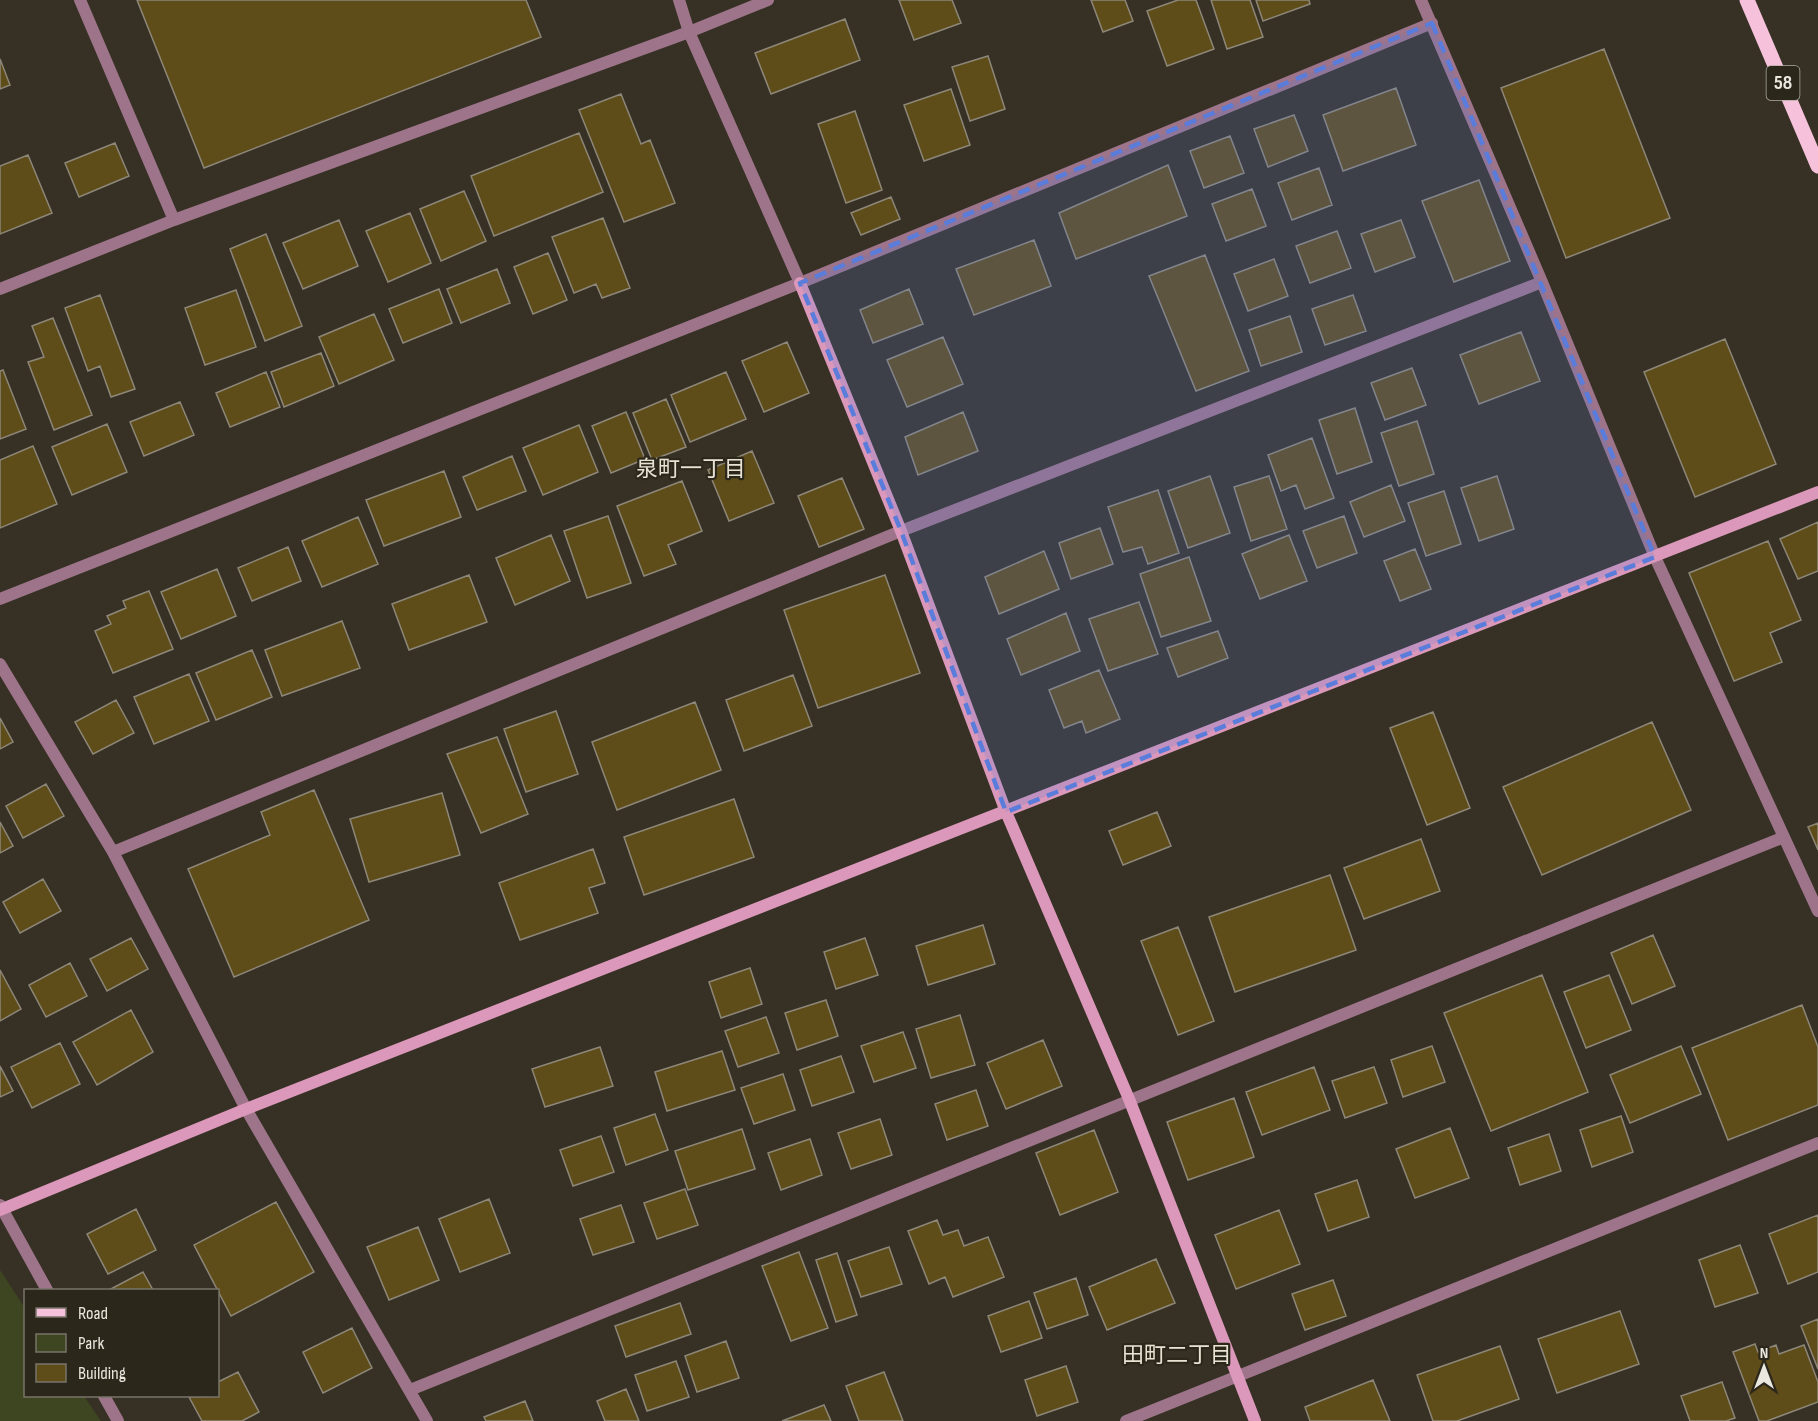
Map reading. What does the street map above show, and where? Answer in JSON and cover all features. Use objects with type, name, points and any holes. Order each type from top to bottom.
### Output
[{"type":"main road","name":"58","points":[[1747,0],[1818,165]]},
{"type":"street","points":[[80,0],[174,220]]},
{"type":"street","points":[[679,0],[689,32],[800,283],[901,531],[1006,812],[1129,1099],[1255,1421]]},
{"type":"street","points":[[0,289],[174,220],[689,32],[768,0]]},
{"type":"street","points":[[1421,0],[1542,282],[1655,557],[1818,911]]},
{"type":"street","points":[[0,599],[800,283],[1432,23]]},
{"type":"street","points":[[113,852],[901,531],[1542,282]]},
{"type":"street","points":[[46,1289],[1,1208],[246,1109],[1818,492]]},
{"type":"street","points":[[0,664],[113,852],[246,1109],[427,1421]]},
{"type":"street","points":[[410,1390],[1784,837]]},
{"type":"street","points":[[1126,1421],[1818,1143]]},
{"type":"street","points":[[105,1397],[117,1421]]},
{"type":"highlighted area","points":[[1432,23],[1655,557],[1006,812],[901,531],[800,283]]},
{"type":"green space","points":[[0,1270],[24,1306],[24,1397],[85,1397],[101,1421],[0,1421]]},
{"type":"building","points":[[137,0],[526,0],[541,37],[204,168]]},
{"type":"building","points":[[899,0],[952,0],[961,23],[914,40]]},
{"type":"building","points":[[1091,0],[1125,0],[1133,21],[1103,32]]},
{"type":"building","points":[[1178,0],[1196,0],[1214,49],[1167,66],[1147,11]]},
{"type":"building","points":[[1211,0],[1250,0],[1263,37],[1227,49]]},
{"type":"building","points":[[1256,0],[1309,0],[1310,4],[1263,21]]},
{"type":"building","points":[[845,19],[860,60],[771,94],[755,53]]},
{"type":"building","points":[[1604,49],[1670,218],[1566,258],[1501,88]]},
{"type":"building","points":[[988,56],[1005,109],[970,121],[952,67]]},
{"type":"building","points":[[0,59],[10,85],[0,89]]},
{"type":"building","points":[[1396,88],[1416,145],[1343,171],[1323,115]]},
{"type":"building","points":[[951,89],[970,145],[924,161],[904,105]]},
{"type":"building","points":[[621,94],[641,144],[650,140],[675,203],[624,222],[579,110]]},
{"type":"building","points":[[855,111],[882,190],[846,203],[818,124]]},
{"type":"building","points":[[1294,115],[1308,151],[1268,167],[1254,129]]},
{"type":"building","points":[[579,133],[603,192],[494,236],[471,176]]},
{"type":"building","points":[[1230,136],[1244,173],[1204,188],[1190,151]]},
{"type":"building","points":[[115,143],[129,176],[79,197],[65,163]]},
{"type":"building","points":[[28,155],[52,213],[0,234],[0,166]]},
{"type":"building","points":[[1168,165],[1187,216],[1076,259],[1059,213]]},
{"type":"building","points":[[1319,168],[1332,205],[1292,220],[1278,183]]},
{"type":"building","points":[[1479,180],[1510,261],[1454,282],[1422,201]]},
{"type":"building","points":[[1252,189],[1266,226],[1226,241],[1212,204]]},
{"type":"building","points":[[464,191],[486,241],[441,261],[420,209]]},
{"type":"building","points":[[891,197],[900,219],[861,235],[851,213]]},
{"type":"building","points":[[410,213],[431,263],[388,282],[366,231]]},
{"type":"building","points":[[603,218],[630,288],[602,298],[596,284],[574,293],[552,237]]},
{"type":"building","points":[[339,220],[358,266],[303,289],[283,243]]},
{"type":"building","points":[[1401,220],[1415,257],[1375,272],[1361,234]]},
{"type":"building","points":[[1337,231],[1351,268],[1310,283],[1296,246]]},
{"type":"building","points":[[266,234],[302,326],[265,341],[230,249]]},
{"type":"building","points":[[1034,240],[1051,286],[974,315],[956,269]]},
{"type":"building","points":[[548,253],[567,300],[533,314],[514,267]]},
{"type":"building","points":[[1205,255],[1249,371],[1196,391],[1149,276]]},
{"type":"building","points":[[1274,259],[1288,296],[1248,311],[1234,274]]},
{"type":"building","points":[[497,269],[510,303],[461,323],[447,289]]},
{"type":"building","points":[[439,289],[452,323],[403,343],[389,309]]},
{"type":"building","points":[[909,289],[923,324],[873,343],[860,310]]},
{"type":"building","points":[[236,290],[256,347],[205,365],[185,308]]},
{"type":"building","points":[[100,295],[135,389],[111,397],[100,366],[88,371],[65,308]]},
{"type":"building","points":[[1353,295],[1366,331],[1325,345],[1312,309]]},
{"type":"building","points":[[374,314],[394,360],[339,384],[319,337]]},
{"type":"building","points":[[1290,316],[1302,352],[1261,366],[1249,330]]},
{"type":"building","points":[[53,318],[92,415],[54,430],[28,362],[44,357],[32,326]]},
{"type":"building","points":[[1521,332],[1540,381],[1479,404],[1460,355]]},
{"type":"building","points":[[943,337],[963,384],[907,407],[887,360]]},
{"type":"building","points":[[1725,339],[1776,464],[1695,497],[1644,372]]},
{"type":"building","points":[[787,342],[809,393],[764,412],[742,361]]},
{"type":"building","points":[[321,353],[334,386],[284,407],[271,372]]},
{"type":"building","points":[[1412,368],[1426,405],[1385,420],[1371,383]]},
{"type":"building","points":[[3,370],[26,429],[0,439],[0,371]]},
{"type":"building","points":[[266,372],[280,407],[230,427],[216,393]]},
{"type":"building","points":[[726,372],[746,419],[690,442],[671,395]]},
{"type":"building","points":[[666,399],[686,447],[652,460],[633,413]]},
{"type":"building","points":[[180,402],[194,435],[144,456],[130,422]]},
{"type":"building","points":[[1355,408],[1372,462],[1337,474],[1319,420]]},
{"type":"building","points":[[626,412],[645,459],[611,473],[592,426]]},
{"type":"building","points":[[963,412],[978,451],[918,475],[905,437]]},
{"type":"building","points":[[1417,421],[1434,474],[1399,486],[1381,433]]},
{"type":"building","points":[[107,424],[127,472],[72,495],[52,447]]},
{"type":"building","points":[[579,425],[598,472],[543,495],[523,448]]},
{"type":"building","points":[[1312,438],[1334,498],[1305,509],[1296,485],[1281,491],[1268,455]]},
{"type":"building","points":[[33,446],[57,504],[0,528],[0,460]]},
{"type":"building","points":[[752,451],[774,503],[729,521],[708,470]]},
{"type":"building","points":[[512,456],[526,491],[477,510],[463,477]]},
{"type":"building","points":[[444,471],[461,517],[384,546],[366,500]]},
{"type":"building","points":[[1210,476],[1230,533],[1188,548],[1168,491]]},
{"type":"building","points":[[1269,476],[1287,529],[1251,541],[1234,487]]},
{"type":"building","points":[[1497,476],[1514,529],[1479,541],[1461,488]]},
{"type":"building","points":[[842,478],[864,529],[819,547],[798,496]]},
{"type":"building","points":[[682,481],[702,531],[668,545],[676,564],[644,576],[617,506]]},
{"type":"building","points":[[1391,485],[1405,521],[1364,537],[1350,502]]},
{"type":"building","points":[[1158,490],[1179,553],[1148,564],[1142,547],[1123,552],[1108,507]]},
{"type":"building","points":[[1444,491],[1461,544],[1426,556],[1408,503]]},
{"type":"building","points":[[608,516],[631,583],[587,598],[564,531]]},
{"type":"building","points":[[1344,516],[1357,553],[1317,568],[1303,531]]},
{"type":"building","points":[[358,517],[378,564],[322,587],[302,541]]},
{"type":"building","points":[[1818,522],[1818,571],[1798,579],[1780,539]]},
{"type":"building","points":[[1100,528],[1113,564],[1071,579],[1059,543]]},
{"type":"building","points":[[551,535],[570,581],[515,605],[496,558]]},
{"type":"building","points":[[1289,535],[1307,581],[1260,599],[1242,554]]},
{"type":"building","points":[[1768,541],[1801,620],[1770,633],[1782,662],[1734,681],[1689,573]]},
{"type":"building","points":[[288,547],[301,581],[252,601],[238,568]]},
{"type":"building","points":[[1415,549],[1431,589],[1400,601],[1384,561]]},
{"type":"building","points":[[1044,551],[1059,589],[999,614],[985,577]]},
{"type":"building","points":[[1189,557],[1211,621],[1161,637],[1140,574]]},
{"type":"building","points":[[217,569],[236,616],[181,639],[161,592]]},
{"type":"building","points":[[469,575],[487,622],[409,650],[392,604]]},
{"type":"building","points":[[885,575],[920,673],[818,708],[784,610]]},
{"type":"building","points":[[149,591],[173,649],[113,673],[95,631],[111,624],[107,616],[126,608],[123,601]]},
{"type":"building","points":[[1139,602],[1158,654],[1108,671],[1089,619]]},
{"type":"building","points":[[1066,613],[1080,651],[1021,675],[1007,639]]},
{"type":"building","points":[[342,621],[360,668],[282,696],[265,650]]},
{"type":"building","points":[[1218,631],[1228,658],[1178,677],[1167,648]]},
{"type":"building","points":[[252,650],[272,697],[216,720],[196,673]]},
{"type":"building","points":[[1099,670],[1120,719],[1086,733],[1082,721],[1064,728],[1049,690]]},
{"type":"building","points":[[189,674],[209,721],[154,744],[134,697]]},
{"type":"building","points":[[793,675],[812,726],[744,751],[726,700]]},
{"type":"building","points":[[116,700],[134,733],[93,754],[75,722]]},
{"type":"building","points":[[695,702],[721,770],[617,810],[592,742]]},
{"type":"building","points":[[556,711],[578,774],[526,792],[504,729]]},
{"type":"building","points":[[1433,712],[1470,808],[1427,825],[1390,728]]},
{"type":"building","points":[[0,718],[13,742],[0,749]]},
{"type":"building","points":[[1652,722],[1691,810],[1542,875],[1503,787]]},
{"type":"building","points":[[497,737],[528,814],[481,833],[447,754]]},
{"type":"building","points":[[46,784],[64,816],[23,838],[6,806]]},
{"type":"building","points":[[314,790],[369,920],[234,977],[188,869],[270,835],[261,812]]},
{"type":"building","points":[[442,793],[460,855],[369,882],[350,819]]},
{"type":"building","points":[[734,799],[754,857],[644,895],[624,837]]},
{"type":"building","points":[[1157,812],[1171,846],[1123,865],[1109,831]]},
{"type":"building","points":[[0,822],[13,846],[0,853]]},
{"type":"building","points":[[1818,823],[1818,850],[1808,827]]},
{"type":"building","points":[[1421,839],[1440,891],[1364,919],[1344,868]]},
{"type":"building","points":[[593,849],[605,883],[589,888],[598,913],[520,940],[499,883]]},
{"type":"building","points":[[1330,875],[1356,950],[1235,992],[1209,917]]},
{"type":"building","points":[[43,879],[61,911],[20,933],[3,902]]},
{"type":"building","points":[[983,925],[995,964],[928,985],[916,946]]},
{"type":"building","points":[[1178,927],[1214,1021],[1178,1035],[1141,941]]},
{"type":"building","points":[[1653,935],[1675,986],[1632,1004],[1611,953]]},
{"type":"building","points":[[131,938],[148,969],[107,991],[90,959]]},
{"type":"building","points":[[865,938],[878,975],[836,989],[824,952]]},
{"type":"building","points":[[70,963],[87,996],[46,1017],[29,985]]},
{"type":"building","points":[[750,968],[762,1004],[721,1018],[709,982]]},
{"type":"building","points":[[0,970],[21,1009],[0,1021]]},
{"type":"building","points":[[1542,975],[1588,1092],[1491,1131],[1444,1013]]},
{"type":"building","points":[[1609,975],[1631,1030],[1586,1048],[1564,992]]},
{"type":"building","points":[[826,1000],[838,1036],[797,1050],[785,1013]]},
{"type":"building","points":[[1802,1005],[1818,1047],[1818,1105],[1728,1140],[1692,1048]]},
{"type":"building","points":[[131,1010],[153,1052],[97,1085],[73,1042]]},
{"type":"building","points":[[960,1015],[975,1065],[931,1078],[916,1029]]},
{"type":"building","points":[[766,1017],[779,1053],[738,1067],[725,1031]]},
{"type":"building","points":[[903,1032],[916,1068],[874,1082],[861,1046]]},
{"type":"building","points":[[1043,1040],[1062,1086],[1006,1109],[987,1063]]},
{"type":"building","points":[[60,1043],[80,1084],[32,1108],[11,1067]]},
{"type":"building","points":[[1432,1046],[1445,1082],[1403,1097],[1391,1060]]},
{"type":"building","points":[[1681,1046],[1701,1094],[1630,1123],[1610,1075]]},
{"type":"building","points":[[600,1047],[613,1086],[545,1107],[532,1069]]},
{"type":"building","points":[[722,1051],[735,1090],[667,1111],[655,1072]]},
{"type":"building","points":[[841,1056],[854,1092],[812,1106],[800,1070]]},
{"type":"building","points":[[0,1066],[13,1091],[0,1097]]},
{"type":"building","points":[[1314,1067],[1330,1110],[1262,1135],[1246,1092]]},
{"type":"building","points":[[1374,1067],[1387,1103],[1345,1118],[1332,1081]]},
{"type":"building","points":[[783,1074],[795,1110],[754,1124],[741,1088]]},
{"type":"building","points":[[976,1090],[988,1126],[947,1140],[935,1104]]},
{"type":"building","points":[[1234,1098],[1254,1157],[1188,1180],[1167,1122]]},
{"type":"building","points":[[655,1114],[668,1150],[626,1165],[614,1128]]},
{"type":"building","points":[[1621,1116],[1633,1152],[1592,1167],[1580,1130]]},
{"type":"building","points":[[880,1119],[892,1155],[851,1169],[838,1133]]},
{"type":"building","points":[[1450,1128],[1469,1178],[1415,1198],[1396,1149]]},
{"type":"building","points":[[742,1129],[755,1169],[688,1190],[675,1151]]},
{"type":"building","points":[[1094,1130],[1118,1192],[1060,1215],[1036,1153]]},
{"type":"building","points":[[1549,1134],[1561,1171],[1520,1185],[1508,1148]]},
{"type":"building","points":[[601,1136],[614,1172],[573,1186],[560,1150]]},
{"type":"building","points":[[810,1139],[822,1175],[781,1190],[768,1153]]},
{"type":"building","points":[[1357,1180],[1369,1217],[1328,1231],[1315,1194]]},
{"type":"building","points":[[685,1189],[698,1225],[657,1239],[644,1203]]},
{"type":"building","points":[[489,1199],[510,1253],[460,1272],[439,1219]]},
{"type":"building","points":[[276,1202],[314,1272],[231,1316],[219,1289],[217,1289],[194,1245]]},
{"type":"building","points":[[621,1205],[634,1242],[593,1255],[580,1219]]},
{"type":"building","points":[[136,1209],[156,1250],[108,1274],[87,1234]]},
{"type":"building","points":[[1279,1210],[1300,1264],[1236,1289],[1215,1235]]},
{"type":"building","points":[[1818,1215],[1818,1272],[1788,1284],[1769,1234]]},
{"type":"building","points":[[937,1220],[943,1235],[958,1230],[964,1246],[988,1237],[1004,1277],[953,1297],[945,1277],[929,1284],[908,1231]]},
{"type":"building","points":[[418,1227],[439,1280],[389,1300],[367,1247]]},
{"type":"building","points":[[1740,1245],[1758,1293],[1715,1307],[1699,1260]]},
{"type":"building","points":[[889,1247],[902,1284],[861,1297],[848,1261]]},
{"type":"building","points":[[799,1252],[828,1328],[791,1341],[762,1266]]},
{"type":"building","points":[[837,1253],[857,1315],[836,1322],[816,1260]]},
{"type":"building","points":[[1156,1259],[1175,1303],[1107,1330],[1089,1287]]},
{"type":"building","points":[[143,1272],[152,1289],[111,1289]]},
{"type":"building","points":[[1076,1278],[1088,1315],[1047,1329],[1034,1293]]},
{"type":"building","points":[[1333,1280],[1346,1316],[1305,1330],[1292,1294]]},
{"type":"building","points":[[1029,1301],[1042,1338],[1001,1352],[988,1316]]},
{"type":"building","points":[[680,1303],[691,1334],[626,1357],[615,1326]]},
{"type":"building","points":[[1620,1311],[1639,1364],[1557,1393],[1538,1339]]},
{"type":"building","points":[[1818,1319],[1818,1369],[1801,1326]]},
{"type":"building","points":[[352,1328],[372,1368],[323,1393],[303,1352]]},
{"type":"building","points":[[726,1341],[739,1378],[697,1392],[685,1356]]},
{"type":"building","points":[[1755,1344],[1758,1352],[1776,1345],[1779,1354],[1804,1345],[1818,1382],[1818,1402],[1767,1421],[1759,1421],[1733,1352]]},
{"type":"building","points":[[1500,1346],[1519,1399],[1457,1421],[1433,1421],[1417,1375]]},
{"type":"building","points":[[676,1361],[689,1397],[647,1411],[635,1375]]},
{"type":"building","points":[[1066,1366],[1078,1402],[1037,1416],[1025,1380]]},
{"type":"building","points":[[238,1372],[259,1412],[242,1421],[202,1421],[189,1397],[219,1397],[219,1382]]},
{"type":"building","points":[[884,1372],[903,1421],[859,1421],[846,1386]]},
{"type":"building","points":[[1373,1380],[1390,1421],[1310,1421],[1305,1407]]},
{"type":"building","points":[[1722,1382],[1735,1418],[1726,1421],[1690,1421],[1681,1396]]},
{"type":"building","points":[[626,1389],[639,1421],[605,1421],[597,1401]]},
{"type":"building","points":[[525,1401],[533,1421],[486,1421],[484,1417]]},
{"type":"building","points":[[824,1405],[831,1421],[782,1421]]},
{"type":"district","name":"泉町一丁目","points":[[691,469]]},
{"type":"district","name":"田町二丁目","points":[[1177,1355]]}]
